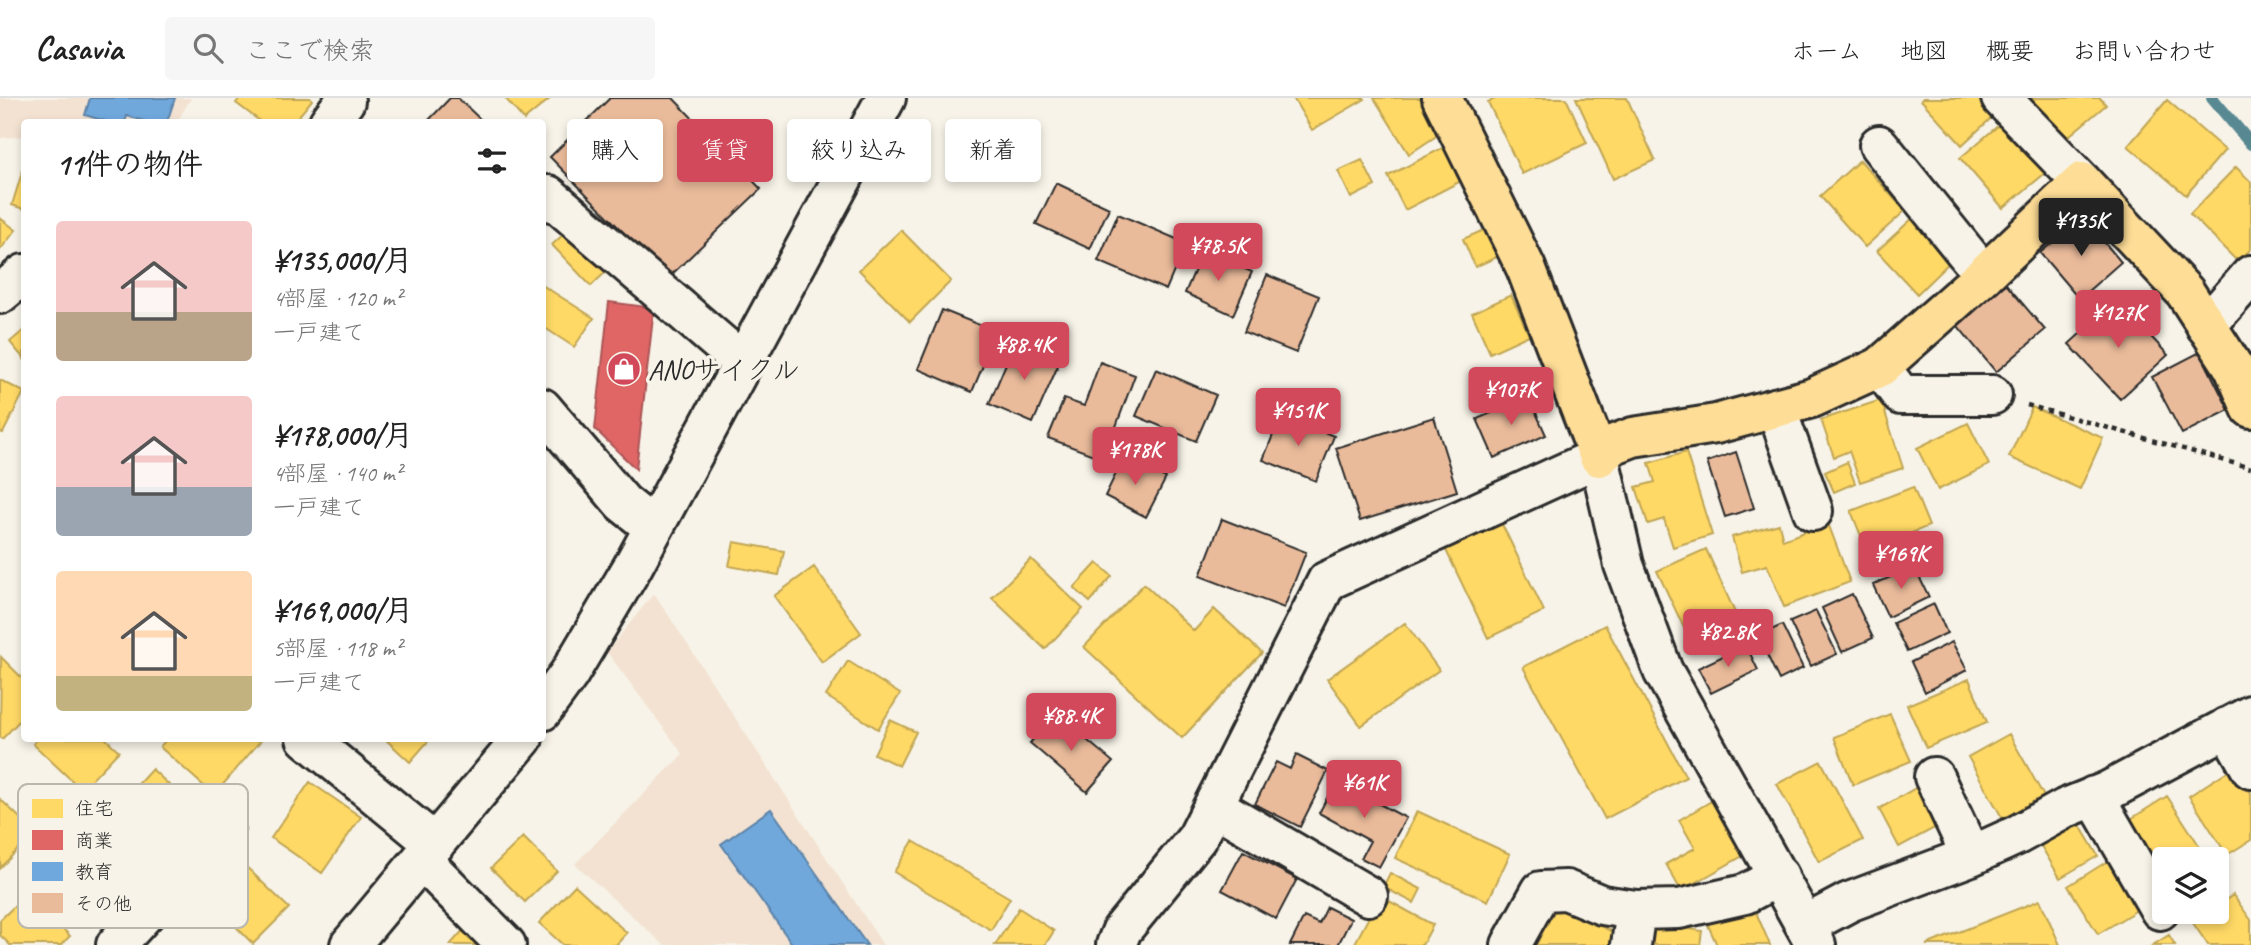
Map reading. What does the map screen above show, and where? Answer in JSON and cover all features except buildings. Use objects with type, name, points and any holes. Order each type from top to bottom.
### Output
[{"type":"main road","points":[[1442,98],[1526,268],[1599,457],[1612,445],[1633,437],[1716,424],[1812,398],[1880,367],[1984,275],[2082,182],[2185,292],[2234,368],[2251,408]]},
{"type":"street","points":[[546,706],[569,674],[653,527],[886,98]]},
{"type":"street","points":[[2001,98],[2082,182]]},
{"type":"street","points":[[1879,145],[1984,275]]},
{"type":"street","points":[[546,197],[548,195],[742,362]]},
{"type":"street","points":[[2206,326],[2251,275]]},
{"type":"street","points":[[0,295],[21,277]]},
{"type":"street","points":[[1880,367],[1900,395],[1992,395]]},
{"type":"street","points":[[1776,408],[1813,511]]},
{"type":"street","points":[[546,413],[623,503],[653,527]]},
{"type":"street","points":[[1116,945],[1122,930],[1197,838],[1327,581],[1599,457],[1624,565],[1663,671],[1811,935],[1849,902],[1971,856],[2017,835],[2066,807],[2108,791],[2239,721],[2251,769]]},
{"type":"street","points":[[310,742],[429,852],[506,945]]},
{"type":"street","points":[[350,945],[520,742]]},
{"type":"street","points":[[1934,777],[1971,856]]},
{"type":"street","points":[[2094,796],[2152,896]]},
{"type":"street","points":[[1214,806],[1368,896]]},
{"type":"street","points":[[1511,945],[1541,891],[1566,890],[1602,905],[1634,927],[1679,909],[1745,894],[1779,876]]},
{"type":"street","points":[[116,945],[132,928]]},
{"type":"path","points":[[1992,395],[2251,468]]},
{"type":"shaded area","points":[[0,98],[191,98],[179,119],[21,119],[21,136],[0,138]]},
{"type":"shaded area","points":[[654,593],[883,945],[664,945],[575,864],[683,754],[607,652]]},
{"type":"waterway","points":[[2212,98],[2251,144]]},
{"type":"place","name":"ANOサイクル","points":[[624,369]]}]
